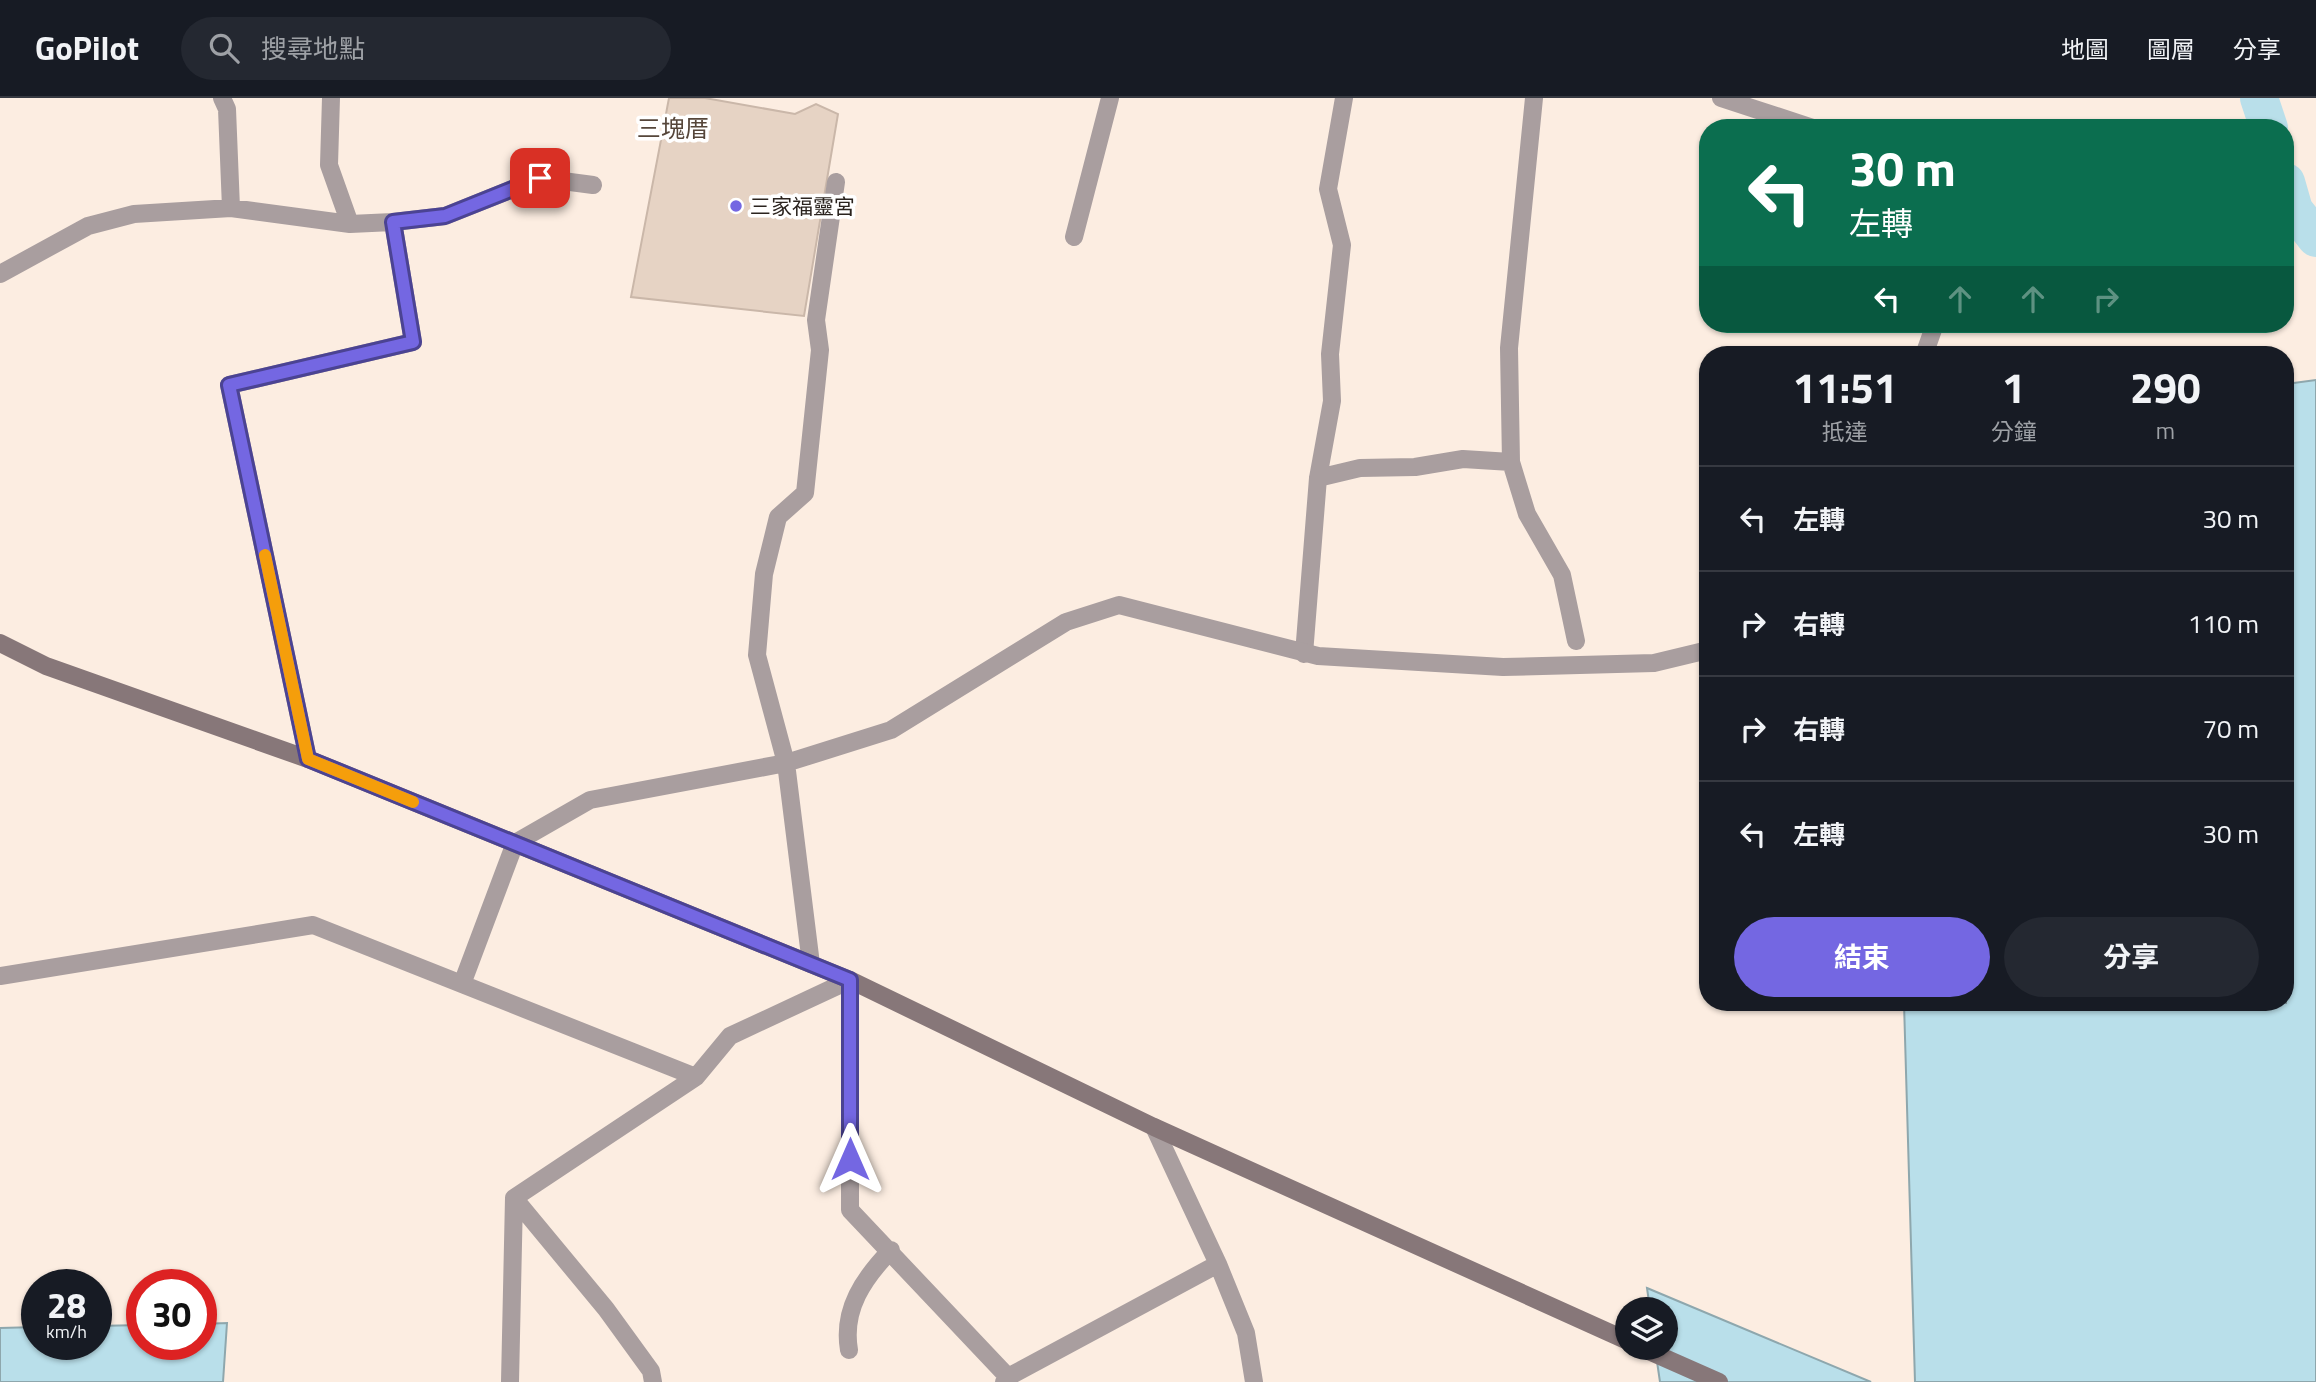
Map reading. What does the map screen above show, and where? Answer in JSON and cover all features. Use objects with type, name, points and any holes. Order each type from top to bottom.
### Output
[{"type":"main road","points":[[0,643],[46,666],[308,759],[850,980],[1154,1127],[1615,1335]]},
{"type":"main road","points":[[1669,1360],[1719,1382]]},
{"type":"street","points":[[222,98],[227,109],[231,208]]},
{"type":"street","points":[[331,98],[329,164],[350,224]]},
{"type":"street","points":[[1074,237],[1111,98]]},
{"type":"street","points":[[1304,654],[1318,478],[1332,401],[1330,354],[1342,245],[1328,189],[1344,98]]},
{"type":"street","points":[[1534,98],[1510,348],[1511,462],[1527,514],[1562,575],[1576,641]]},
{"type":"street","points":[[1721,98],[1785,119]]},
{"type":"street","points":[[0,274],[88,226],[134,214],[231,208],[350,224],[393,222],[445,216],[540,178],[593,185]]},
{"type":"street","points":[[811,964],[786,763],[757,655],[764,574],[778,517],[805,493],[820,350],[816,320],[836,182]]},
{"type":"street","points":[[308,759],[229,385],[413,342],[393,222]]},
{"type":"street","points":[[1318,478],[1360,468],[1415,467],[1464,459],[1511,462]]},
{"type":"street","points":[[462,984],[515,843],[590,800],[786,763],[891,730],[1066,622],[1119,605],[1304,654],[1503,667],[1654,663],[1699,652]]},
{"type":"street","points":[[0,976],[313,925],[696,1077]]},
{"type":"street","points":[[514,1198],[696,1077],[730,1036],[850,980],[850,1210],[891,1250],[1006,1379],[1218,1264]]},
{"type":"street","points":[[1154,1127],[1218,1264],[1246,1333],[1254,1382]]},
{"type":"street","points":[[510,1382],[514,1198]]},
{"type":"street","points":[[514,1198],[606,1309],[651,1371],[653,1382]]},
{"type":"street","points":[[849,1350],[846,1329],[865,1277],[891,1250]]},
{"type":"water","points":[[2316,380],[2316,1382],[1915,1382],[1904,1011],[2294,1011],[2294,383]]},
{"type":"water","points":[[1647,1288],[1668,1297],[1648,1297]]},
{"type":"water","points":[[1678,1301],[1871,1382],[1660,1382],[1657,1360],[1678,1360]]},
{"type":"water","points":[[217,1323],[227,1323],[223,1382],[0,1382],[0,1328],[21,1327],[21,1360],[112,1360],[112,1326],[126,1325],[126,1360],[217,1360]]},
{"type":"building","name":"三家福靈宮","points":[[669,98],[705,98],[795,114],[816,104],[838,114],[804,316],[631,297]]},
{"type":"waterway","points":[[2259,98],[2266,119]]},
{"type":"waterway","points":[[2294,210],[2316,238]]},
{"type":"slow traffic","points":[[265,555],[308,759],[413,802]]},
{"type":"place","name":"三家福靈宮","points":[[736,206]]},
{"type":"district","name":"三塊厝","points":[[673,128]]},
{"type":"route","points":[[540,178],[445,216],[393,222],[413,342],[229,385],[308,759],[850,980],[850,1159]]}]
